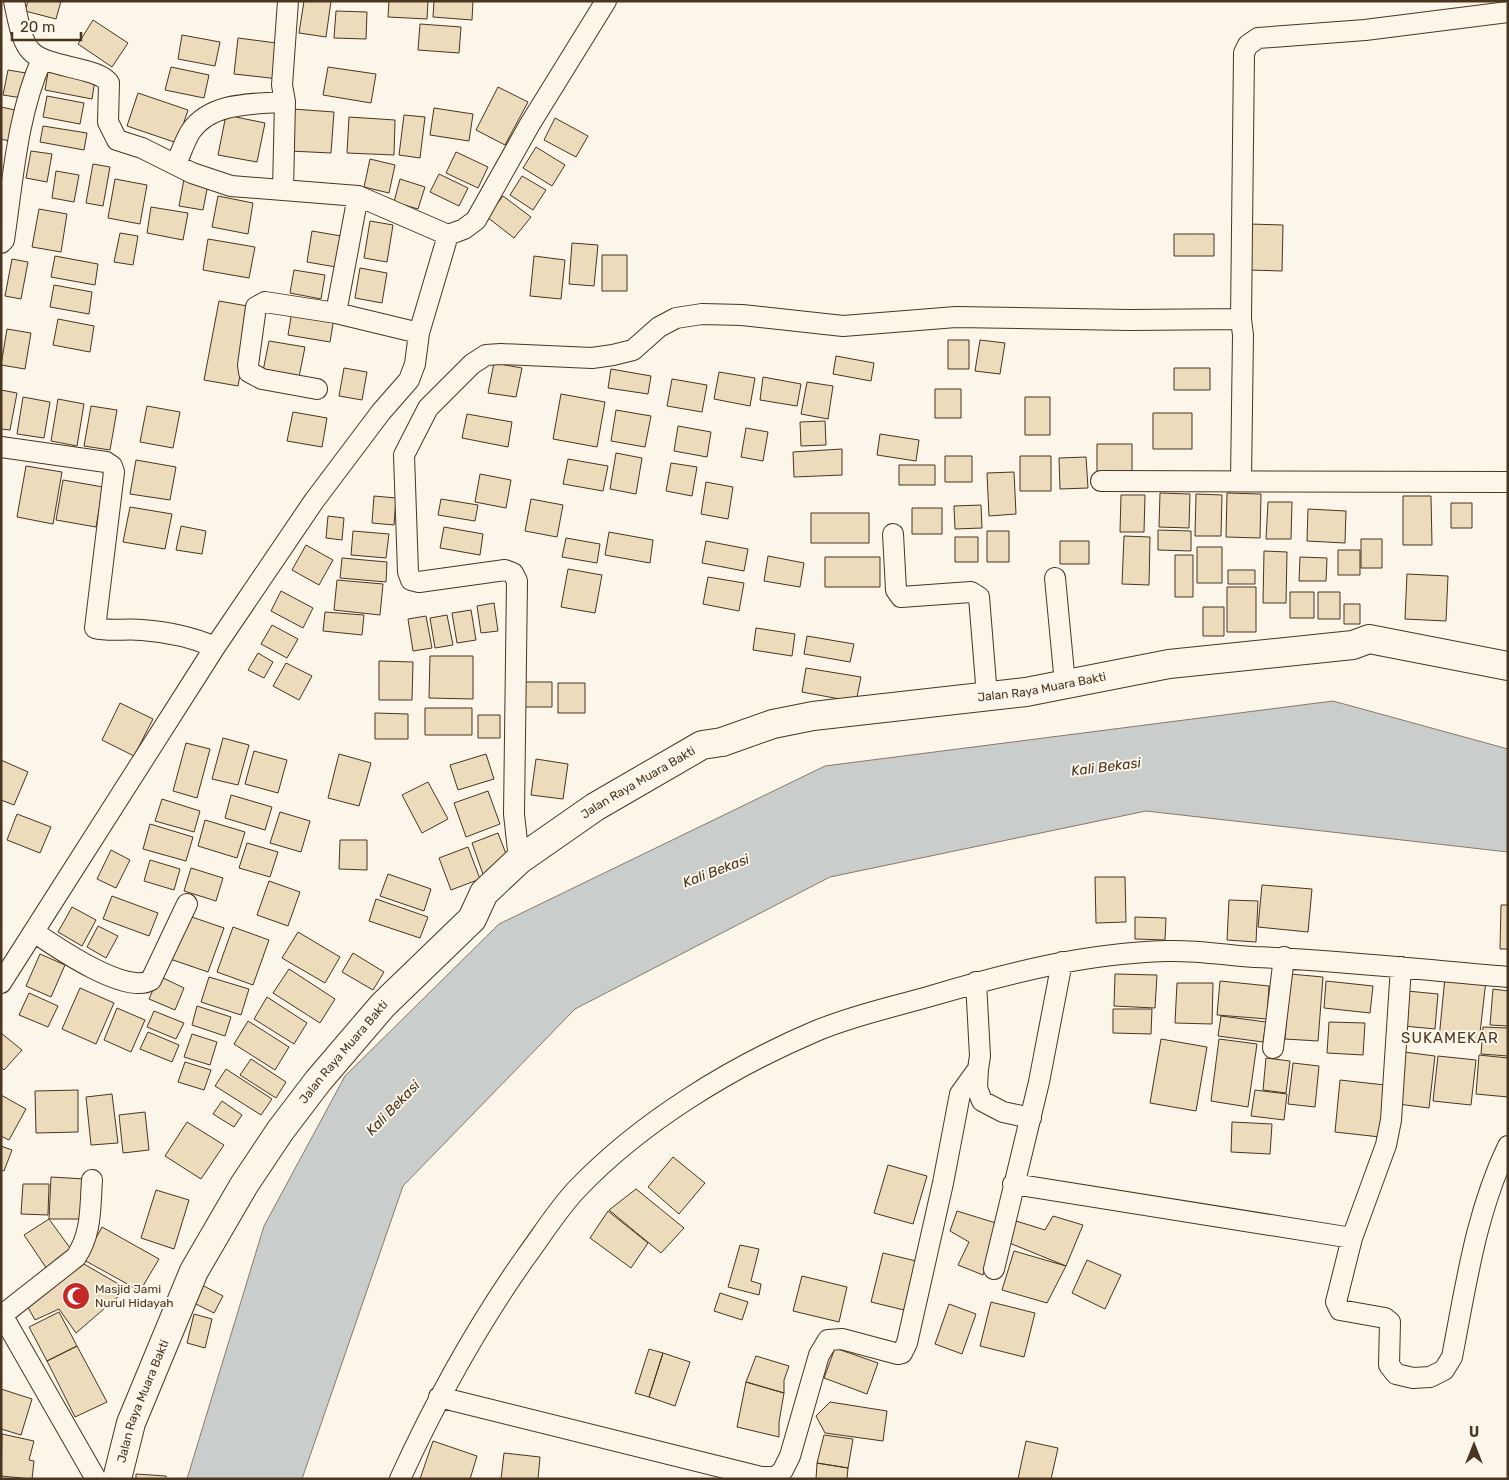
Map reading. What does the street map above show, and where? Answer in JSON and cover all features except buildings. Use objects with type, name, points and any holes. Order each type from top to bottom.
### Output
[{"type":"main road","name":"Jalan Raya Muara Bakti","points":[[118,1479],[131,1423],[194,1271],[244,1186],[280,1131],[318,1081],[383,1005],[472,919],[484,892],[519,860],[595,807],[702,745],[722,742],[773,724],[812,716],[987,696],[1065,684],[1169,664],[1353,645],[1369,639],[1508,666]]},
{"type":"street","points":[[14,1],[22,38],[31,53],[42,59],[90,72],[106,78],[109,82],[108,122],[117,140],[176,164],[192,173],[231,186],[358,196],[448,235],[464,229],[476,220],[530,124],[606,1]]},
{"type":"street","points":[[283,190],[285,102],[282,85],[288,1]]},
{"type":"street","points":[[1241,480],[1244,53],[1248,45],[1258,38],[1365,30],[1508,12]]},
{"type":"street","points":[[1,243],[4,240],[24,115],[33,78],[42,59]]},
{"type":"street","points":[[176,164],[191,131],[208,114],[228,108],[285,102]]},
{"type":"street","points":[[336,313],[358,196]]},
{"type":"street","points":[[1,983],[43,938],[215,646],[314,501],[381,412],[411,382],[419,333],[448,235]]},
{"type":"street","points":[[317,389],[262,379],[249,372],[248,365],[256,307],[265,302],[336,313],[419,333]]},
{"type":"street","points":[[519,860],[514,814],[517,581],[513,574],[504,570],[418,582],[411,580],[408,572],[404,455],[426,405],[472,364],[486,355],[501,354],[592,358],[613,355],[633,350],[659,327],[676,318],[702,314],[742,315],[843,326],[956,317],[1130,320],[1241,319]]},
{"type":"street","points":[[411,382],[426,405]]},
{"type":"street","points":[[1,447],[106,462],[112,466],[114,472],[95,628],[169,633],[195,638],[215,646]]},
{"type":"street","points":[[1101,482],[1241,480],[1508,482]]},
{"type":"street","points":[[893,534],[896,590],[901,597],[970,592],[979,597],[987,696]]},
{"type":"street","points":[[1055,578],[1065,684]]},
{"type":"street","points":[[43,938],[114,978],[136,984],[144,984],[151,980],[187,904]]},
{"type":"street","points":[[400,1479],[439,1397],[485,1315],[575,1191],[621,1148],[660,1118],[748,1065],[818,1030],[863,1014],[976,982],[1062,962],[1125,953],[1172,951],[1284,957],[1508,977]]},
{"type":"street","points":[[1273,1048],[1284,957]]},
{"type":"street","points":[[994,1269],[1013,1184],[1031,1118],[1062,962]]},
{"type":"street","points":[[1401,967],[1391,1120],[1386,1145],[1352,1238],[1336,1306],[1340,1310],[1385,1318],[1390,1322],[1389,1365],[1396,1374],[1413,1378],[1430,1377],[1444,1370],[1452,1357],[1481,1213],[1493,1176],[1508,1146]]},
{"type":"street","points":[[976,982],[980,1056],[977,1088],[982,1102],[1003,1112],[1031,1118]]},
{"type":"street","points":[[439,1397],[747,1476],[770,1478],[783,1470],[790,1456],[819,1355],[828,1340],[842,1339],[892,1354],[898,1354],[905,1349],[943,1183],[960,1094],[978,1069]]},
{"type":"street","points":[[92,1180],[89,1231],[76,1257],[2,1315],[96,1479]]},
{"type":"street","points":[[1013,1184],[1352,1238]]},
{"type":"water","name":"Kali Bekasi","points":[[1333,701],[1508,749],[1508,852],[1146,811],[830,877],[575,1009],[403,1186],[302,1479],[187,1479],[264,1226],[345,1076],[499,924],[825,766]]},
{"type":"place","name":"Masjid Jami Nurul Hidayah","points":[[76,1296]]},
{"type":"district","name":"SUKAMEKAR","points":[[1450,1038]]}]
